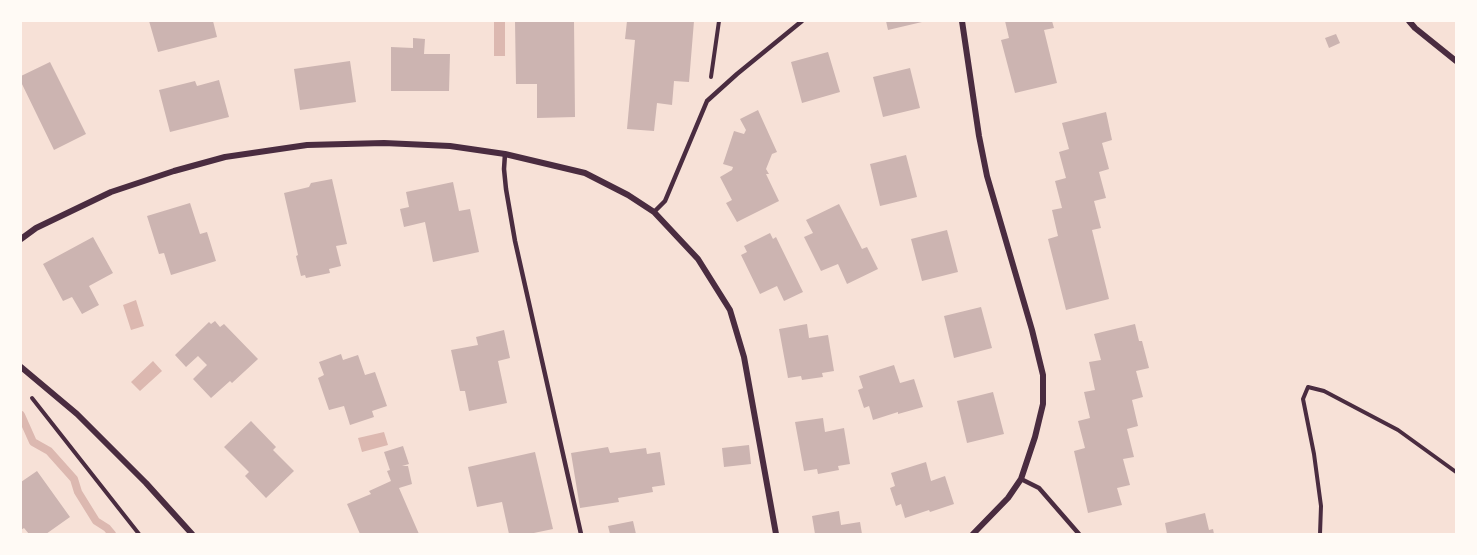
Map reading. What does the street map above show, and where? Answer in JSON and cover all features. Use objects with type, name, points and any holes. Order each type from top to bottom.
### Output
[{"type":"street","points":[[962,21],[987,176],[1043,375],[1043,404],[1021,479],[1008,498],[973,534]]},
{"type":"street","points":[[1409,21],[1456,61]]},
{"type":"street","points":[[21,239],[36,228],[111,192],[174,171],[225,157],[307,145],[384,143],[450,146],[505,154],[585,173],[628,195],[654,212],[698,259],[730,310],[744,357],[776,534]]},
{"type":"street","points":[[21,367],[77,414],[146,483],[192,534]]},
{"type":"lane","points":[[654,212],[664,201],[707,101],[802,21]]},
{"type":"lane","points":[[505,154],[506,189],[515,241],[581,534]]},
{"type":"lane","points":[[1021,479],[1040,488],[1079,534]]},
{"type":"path","points":[[707,101],[719,21]]},
{"type":"path","points":[[1320,534],[1322,506],[1303,399],[1308,387],[1324,391],[1398,430],[1456,472]]},
{"type":"path","points":[[28,393],[139,534]]},
{"type":"shaded area","points":[[494,21],[505,21],[505,56],[494,56]]},
{"type":"shaded area","points":[[136,300],[144,326],[131,330],[123,305]]},
{"type":"shaded area","points":[[153,361],[162,371],[140,391],[131,382]]},
{"type":"shaded area","points":[[384,432],[388,445],[362,452],[358,438]]},
{"type":"building","points":[[149,21],[213,21],[217,37],[158,52]]},
{"type":"building","points":[[515,21],[574,21],[575,117],[537,118],[537,84],[516,84]]},
{"type":"building","points":[[627,21],[694,21],[689,82],[674,81],[672,105],[657,103],[654,131],[627,129],[635,40],[625,39]]},
{"type":"building","points":[[886,21],[922,21],[922,22],[888,30]]},
{"type":"building","points":[[1005,21],[1052,21],[1054,28],[1044,30],[1057,83],[1015,93],[1001,40],[1009,38]]},
{"type":"building","points":[[1336,34],[1340,43],[1329,48],[1325,38]]},
{"type":"building","points":[[413,38],[425,39],[424,54],[450,54],[449,91],[391,91],[391,47],[413,48]]},
{"type":"building","points":[[828,52],[840,92],[802,103],[791,62]]},
{"type":"building","points":[[350,61],[356,102],[300,110],[294,69]]},
{"type":"building","points":[[50,62],[86,134],[54,150],[21,82],[21,76]]},
{"type":"building","points":[[910,68],[920,108],[883,117],[873,77]]},
{"type":"building","points":[[219,80],[229,117],[170,132],[159,90],[195,81],[197,86]]},
{"type":"building","points":[[758,110],[777,152],[772,154],[766,169],[769,174],[766,174],[779,201],[737,222],[726,203],[732,200],[720,177],[733,167],[723,164],[734,131],[744,134],[746,130],[740,119]]},
{"type":"building","points":[[1106,112],[1112,140],[1102,143],[1109,169],[1099,172],[1106,198],[1094,201],[1101,228],[1092,230],[1109,299],[1066,310],[1048,239],[1058,236],[1052,210],[1062,208],[1055,181],[1066,178],[1059,152],[1069,149],[1062,123]]},
{"type":"building","points":[[906,155],[917,197],[880,206],[870,164]]},
{"type":"building","points":[[332,179],[347,244],[336,246],[341,266],[329,269],[330,273],[306,278],[305,275],[301,276],[284,193],[309,187],[311,183]]},
{"type":"building","points":[[453,182],[459,211],[470,209],[479,252],[433,262],[425,222],[404,227],[400,209],[409,207],[406,192]]},
{"type":"building","points":[[190,203],[200,234],[207,232],[216,261],[171,275],[164,253],[159,254],[147,216]]},
{"type":"building","points":[[839,204],[862,249],[867,247],[878,269],[847,284],[838,264],[821,271],[804,237],[813,233],[806,220]]},
{"type":"building","points":[[947,230],[958,272],[922,281],[911,239]]},
{"type":"building","points":[[770,233],[773,239],[776,237],[803,292],[784,301],[777,286],[760,294],[741,255],[747,252],[744,246]]},
{"type":"building","points":[[93,237],[113,273],[89,286],[99,305],[82,314],[72,297],[63,301],[43,264]]},
{"type":"building","points":[[981,307],[992,348],[954,358],[944,316]]},
{"type":"building","points":[[215,321],[220,327],[224,324],[258,359],[232,383],[230,381],[211,398],[193,379],[207,365],[198,356],[186,367],[175,355],[209,322],[211,324]]},
{"type":"building","points":[[807,324],[809,338],[828,335],[834,371],[822,373],[823,377],[802,380],[801,376],[788,378],[779,329]]},
{"type":"building","points":[[1135,324],[1149,368],[1136,371],[1143,397],[1132,400],[1138,426],[1127,429],[1134,457],[1123,459],[1130,485],[1117,488],[1122,505],[1088,513],[1074,451],[1085,448],[1078,421],[1090,418],[1084,392],[1095,390],[1089,362],[1101,360],[1094,334]]},
{"type":"building","points":[[504,330],[510,358],[498,361],[507,403],[469,411],[465,391],[460,391],[451,350],[478,345],[476,337]]},
{"type":"building","points":[[341,354],[343,360],[358,355],[365,375],[375,372],[387,406],[372,411],[374,417],[350,425],[344,406],[329,410],[318,378],[324,375],[319,362]]},
{"type":"building","points":[[894,365],[900,383],[914,379],[923,407],[873,420],[869,406],[864,408],[858,390],[863,388],[859,376]]},
{"type":"building","points":[[993,392],[1004,434],[967,443],[957,401]]},
{"type":"building","points":[[823,418],[825,432],[844,428],[850,464],[838,466],[839,470],[818,474],[817,469],[804,471],[795,422]]},
{"type":"building","points":[[251,421],[276,447],[273,450],[294,471],[266,498],[245,476],[249,472],[224,447]]},
{"type":"building","points":[[749,445],[751,464],[724,467],[722,448]]},
{"type":"building","points":[[403,446],[409,464],[402,466],[408,466],[412,484],[399,488],[419,534],[360,534],[347,504],[371,494],[369,491],[391,481],[384,452]]},
{"type":"building","points":[[608,447],[610,453],[646,448],[647,454],[660,452],[665,485],[652,487],[653,492],[618,498],[619,502],[580,508],[571,453]]},
{"type":"building","points":[[535,452],[553,529],[529,534],[509,534],[502,502],[477,507],[468,467]]},
{"type":"building","points":[[926,462],[931,481],[945,476],[954,504],[905,518],[901,504],[896,506],[890,488],[895,486],[891,473]]},
{"type":"building","points":[[37,471],[70,517],[46,534],[29,534],[24,528],[21,530],[21,482]]},
{"type":"building","points":[[839,511],[841,525],[860,522],[862,534],[815,534],[812,516]]},
{"type":"building","points":[[1205,513],[1209,530],[1213,529],[1214,534],[1167,534],[1165,523]]},
{"type":"building","points":[[633,521],[636,534],[610,534],[608,526]]},
{"type":"waterway","points":[[21,415],[33,442],[49,451],[74,479],[78,492],[96,521],[112,534]]}]
